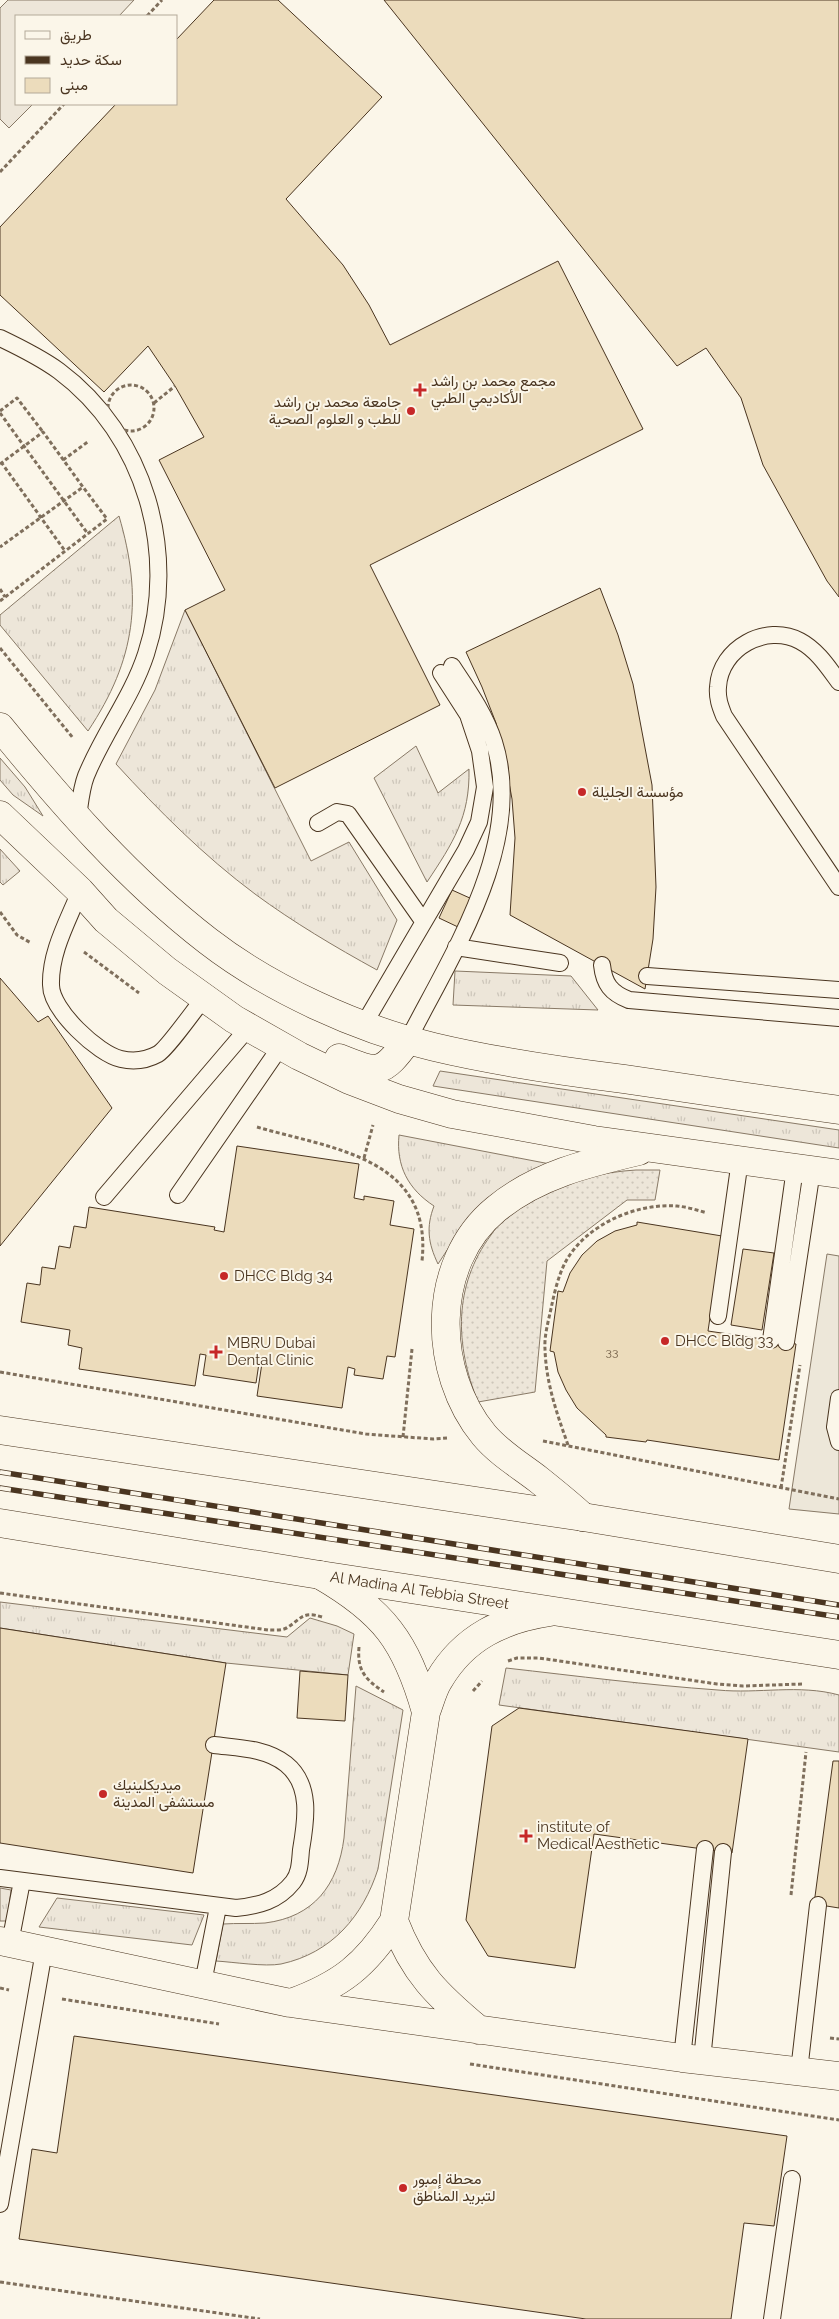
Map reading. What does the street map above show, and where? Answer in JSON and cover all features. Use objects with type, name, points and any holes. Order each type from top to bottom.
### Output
[{"type":"street","points":[[0,727],[78,817],[158,899],[210,942],[270,980],[317,1005],[408,1040],[500,1061],[839,1110]]},
{"type":"street","points":[[0,815],[133,944],[204,998],[281,1046],[350,1080],[398,1099],[452,1114],[652,1148],[839,1174]]},
{"type":"street","points":[[281,1046],[313,1050],[362,1068],[374,1070],[384,1067],[392,1061],[408,1040]]},
{"type":"street","points":[[583,1517],[484,1436],[464,1406],[451,1373],[445,1338],[449,1293],[456,1267],[472,1236],[496,1209],[543,1179],[595,1162],[652,1148]]},
{"type":"street","points":[[0,1430],[583,1517],[839,1559]]},
{"type":"street","name":"Al Madina Al Tebbia Street","points":[[0,1523],[320,1575],[839,1655]]},
{"type":"street","points":[[320,1575],[352,1593],[380,1617],[401,1646],[416,1678],[426,1712]]},
{"type":"street","points":[[290,2003],[316,1994],[362,1965],[380,1944],[394,1921],[426,1712],[438,1680],[460,1651],[488,1630],[521,1616],[557,1611]]},
{"type":"street","points":[[394,1921],[404,1947],[418,1971],[436,1992],[479,2030]]},
{"type":"street","points":[[5,1942],[290,2003],[692,2059],[839,2076]]},
{"type":"lane","points":[[0,338],[29,352],[60,372],[87,396],[111,425],[129,454],[143,485],[153,518],[158,552],[159,586],[155,621],[146,654],[133,686],[93,761],[86,778],[78,817]]},
{"type":"lane","points":[[839,682],[811,648],[799,640],[770,635],[755,638],[742,645],[730,656],[722,670],[718,685],[718,702],[724,716],[839,887]]},
{"type":"lane","points":[[364,1024],[466,850],[479,822],[485,787],[480,751],[468,715],[447,669],[478,704],[494,742],[502,785],[499,827],[489,867],[477,903],[408,1040]]},
{"type":"lane","points":[[318,823],[338,812],[348,814],[423,921]]},
{"type":"lane","points":[[80,892],[57,947],[52,968],[51,987],[55,1004],[64,1017],[97,1046],[120,1059],[142,1060],[160,1053],[204,998]]},
{"type":"lane","points":[[456,947],[560,963]]},
{"type":"lane","points":[[602,965],[604,977],[609,988],[618,996],[629,1000],[839,1018]]},
{"type":"lane","points":[[647,976],[839,990]]},
{"type":"lane","points":[[104,1197],[249,1027]]},
{"type":"lane","points":[[178,1195],[281,1046]]},
{"type":"lane","points":[[718,1316],[740,1160]]},
{"type":"lane","points":[[778,1341],[803,1169]]},
{"type":"lane","points":[[839,1398],[835,1427],[839,1442]]},
{"type":"lane","points":[[0,1878],[218,1907],[258,1906],[279,1895],[298,1875],[306,1803],[301,1782],[288,1765],[270,1753],[214,1745]]},
{"type":"lane","points":[[692,2059],[705,1849]]},
{"type":"lane","points":[[692,2059],[723,1852]]},
{"type":"lane","points":[[5,1942],[22,1881]]},
{"type":"lane","points":[[799,2071],[818,1905]]},
{"type":"lane","points":[[203,1984],[218,1907]]},
{"type":"lane","points":[[0,2204],[44,1951]]},
{"type":"lane","points":[[772,2319],[792,2180]]},
{"type":"path","points":[[148,15],[162,0]]},
{"type":"path","points":[[0,172],[63,105]]},
{"type":"path","points":[[154,403],[175,386]]},
{"type":"path","points":[[0,601],[6,597],[65,551],[88,534],[107,519],[18,398],[0,412],[88,534]]},
{"type":"path","points":[[43,432],[0,463],[65,551]]},
{"type":"path","points":[[0,547],[83,487]]},
{"type":"path","points":[[0,590],[6,597]]},
{"type":"path","points":[[0,648],[93,761]]},
{"type":"path","points":[[0,921],[4,918]]},
{"type":"path","points":[[364,1158],[376,1116]]},
{"type":"path","points":[[230,1120],[364,1158],[393,1176],[415,1206],[424,1244],[422,1264]]},
{"type":"path","points":[[568,1445],[552,1398],[545,1348],[556,1288],[566,1261],[581,1242],[600,1227],[620,1216],[639,1209],[678,1206],[732,1218]]},
{"type":"path","points":[[403,1437],[413,1341]]},
{"type":"path","points":[[0,1372],[366,1434],[433,1439],[484,1436]]},
{"type":"path","points":[[540,1440],[839,1499]]},
{"type":"path","points":[[507,2033],[507,2070]]},
{"type":"path","points":[[0,2282],[260,2319]]},
{"type":"green space","points":[[8,0],[134,0],[120,15],[15,15],[15,105],[32,105],[9,128],[0,119],[0,8]]},
{"type":"green space","points":[[119,516],[127,546],[131,574],[132,601],[130,627],[125,653],[116,679],[88,731],[0,625],[0,615]]},
{"type":"green space","points":[[185,610],[311,861],[349,842],[397,920],[377,970],[299,924],[236,879],[182,832],[116,764],[155,690]]},
{"type":"green space","points":[[416,746],[438,793],[469,769],[469,786],[463,816],[445,855],[427,882],[374,778]]},
{"type":"green space","points":[[0,758],[25,787],[43,816],[13,795],[0,780]]},
{"type":"green space","points":[[0,849],[20,871],[3,885],[0,882]]},
{"type":"green space","points":[[455,971],[571,976],[598,1010],[453,1005]]},
{"type":"green space","points":[[440,1071],[839,1130],[839,1148],[433,1086]]},
{"type":"green space","points":[[399,1135],[550,1164],[455,1238],[438,1264],[429,1235],[431,1214],[434,1206],[417,1192],[406,1176],[400,1157]]},
{"type":"green space","points":[[636,1170],[660,1170],[655,1200],[627,1200],[547,1261],[535,1392],[478,1402],[470,1381],[465,1359],[462,1338],[462,1316],[464,1295],[470,1275],[479,1254],[491,1235],[513,1210],[537,1196],[585,1178]]},
{"type":"green space","points":[[0,1602],[287,1637],[310,1618],[337,1626],[354,1634],[348,1675],[226,1663],[0,1628]]},
{"type":"green space","points":[[506,1668],[691,1688],[733,1691],[809,1690],[839,1695],[839,1752],[499,1705]]},
{"type":"green space","points":[[356,1686],[403,1710],[378,1869],[364,1902],[343,1930],[330,1942],[299,1959],[274,1965],[216,1961],[223,1924],[265,1923],[282,1920],[310,1906],[321,1896],[329,1884],[341,1855],[344,1838]]},
{"type":"green space","points":[[0,1888],[11,1890],[7,1921],[0,1921]]},
{"type":"green space","points":[[57,1898],[204,1915],[192,1945],[39,1927]]},
{"type":"shaded area","points":[[827,1254],[839,1256],[839,1514],[789,1509]]},
{"type":"building","name":"جامعة محمد بن راشد للطب و العلوم الصحية","points":[[214,0],[278,0],[382,97],[286,199],[343,265],[369,305],[390,345],[558,261],[643,429],[370,565],[440,705],[275,788],[185,610],[225,590],[159,460],[204,437],[175,386],[148,346],[104,392],[0,295],[0,227],[115,105],[178,105],[178,38]]},
{"type":"building","points":[[384,0],[839,0],[839,597],[827,581],[763,465],[741,398],[706,348],[677,366]]},
{"type":"building","name":"مؤسسة الجليلة","points":[[600,588],[618,635],[633,684],[652,785],[656,887],[653,939],[645,989],[510,915],[515,838],[512,799],[496,723],[466,652]]},
{"type":"building","points":[[452,890],[472,899],[458,927],[439,918]]},
{"type":"building","points":[[0,978],[38,1022],[48,1016],[112,1108],[0,1246]]},
{"type":"building","name":"DHCC Bldg 34","points":[[237,1146],[359,1164],[354,1198],[364,1200],[364,1196],[394,1201],[390,1225],[414,1229],[395,1357],[387,1356],[383,1379],[354,1375],[355,1369],[348,1367],[342,1408],[257,1396],[262,1363],[259,1363],[256,1383],[203,1375],[206,1355],[200,1354],[195,1386],[79,1369],[82,1348],[68,1345],[70,1330],[21,1322],[27,1283],[40,1285],[42,1267],[55,1269],[59,1246],[70,1248],[74,1226],[86,1228],[89,1207],[215,1227],[214,1230],[224,1232]]},
{"type":"building","name":"DHCC Bldg 33","points":[[637,1222],[722,1236],[708,1331],[796,1344],[779,1460],[647,1440],[646,1442],[606,1437],[577,1408],[566,1390],[558,1372],[554,1352],[550,1351],[558,1291],[563,1292],[570,1273],[582,1255],[597,1241],[615,1231],[637,1225]]},
{"type":"building","points":[[743,1249],[774,1253],[762,1330],[731,1325]]},
{"type":"building","name":"ميديكلينيك مستشفى المدينة","points":[[0,1628],[226,1663],[193,1873],[0,1843]]},
{"type":"building","points":[[300,1671],[348,1675],[345,1721],[297,1718]]},
{"type":"building","points":[[519,1708],[748,1739],[732,1853],[594,1834],[575,1968],[488,1956],[466,1920],[492,1726]]},
{"type":"building","points":[[833,1761],[839,1761],[839,1908],[814,1904]]},
{"type":"building","name":"محطة إمبور لتبريد المناطق","points":[[74,2036],[787,2136],[774,2226],[744,2223],[731,2319],[586,2319],[19,2239],[32,2149],[57,2153]]},
{"type":"railway","points":[[0,1472],[839,1605]]},
{"type":"railway","points":[[0,1488],[839,1617]]},
{"type":"place","name":"مجمع محمد بن راشد الأكاديمي الطبي","points":[[420,390]]},
{"type":"place","name":"جامعة محمد بن راشد للطب و العلوم الصحية","points":[[411,411]]},
{"type":"place","name":"مؤسسة الجليلة","points":[[582,792]]},
{"type":"place","name":"DHCC Bldg 34","points":[[224,1276]]},
{"type":"place","name":"DHCC Bldg 33","points":[[665,1341]]},
{"type":"place","name":"MBRU Dubai Dental Clinic","points":[[216,1352]]},
{"type":"place","name":"ميديكلينيك مستشفى المدينة","points":[[103,1794]]},
{"type":"place","name":"institute of Medical Aesthetic","points":[[526,1836]]},
{"type":"place","name":"محطة إمبور لتبريد المناطق","points":[[403,2188]]}]
